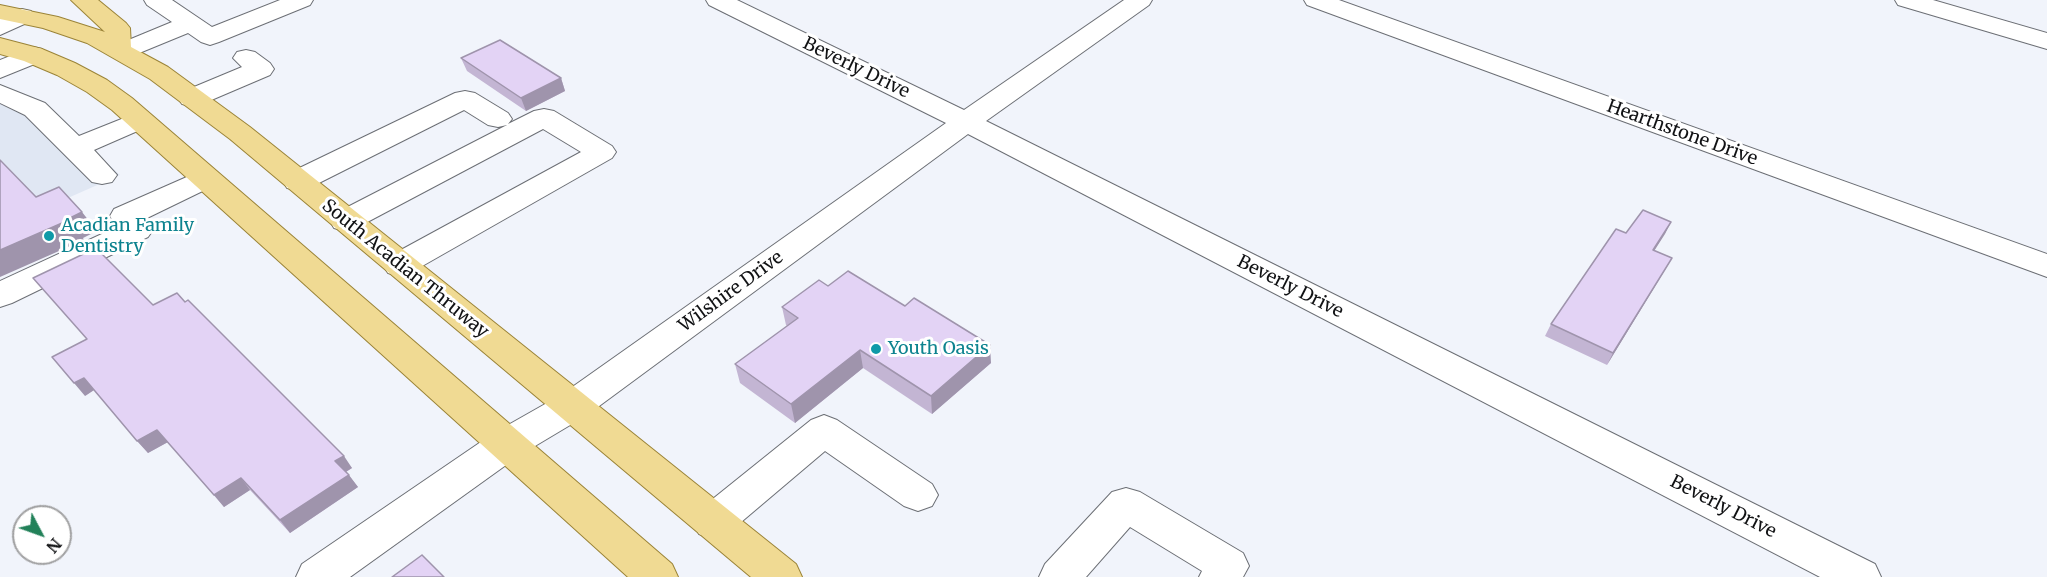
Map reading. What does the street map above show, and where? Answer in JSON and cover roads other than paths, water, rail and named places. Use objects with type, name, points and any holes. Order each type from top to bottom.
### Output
[{"type":"main road","points":[[83,0],[117,28],[120,50]]},
{"type":"main road","name":"South Acadian Thruway","points":[[7,18],[71,28],[120,50],[159,73],[298,181],[781,577]]},
{"type":"main road","points":[[0,46],[33,55],[83,78],[122,104],[657,577]]},
{"type":"street","points":[[156,0],[210,37],[301,0]]},
{"type":"street","name":"Beverly Drive","points":[[718,0],[966,122],[1860,577]]},
{"type":"street","name":"Wilshire Drive","points":[[317,577],[507,444],[574,405],[966,122],[1140,0]]},
{"type":"street","name":"Hearthstone Drive","points":[[1316,0],[2047,266]]},
{"type":"street","points":[[1907,0],[2047,40]]},
{"type":"street","points":[[120,50],[191,23]]},
{"type":"street","points":[[0,70],[33,55]]},
{"type":"street","points":[[192,98],[261,69],[246,58]]},
{"type":"street","points":[[0,93],[35,109],[102,175]]},
{"type":"street","points":[[298,181],[465,99],[498,119]]},
{"type":"street","points":[[345,221],[544,117],[602,152],[399,265]]},
{"type":"street","points":[[75,148],[139,120]]},
{"type":"street","points":[[0,295],[137,230],[124,216],[205,178]]},
{"type":"street","points":[[713,522],[824,430],[918,495]]},
{"type":"street","points":[[1060,577],[1126,504],[1228,566],[1220,577]]},
{"type":"place","name":"Acadian Family Dentistry","points":[[49,236]]},
{"type":"place","name":"Youth Oasis","points":[[876,349]]}]
